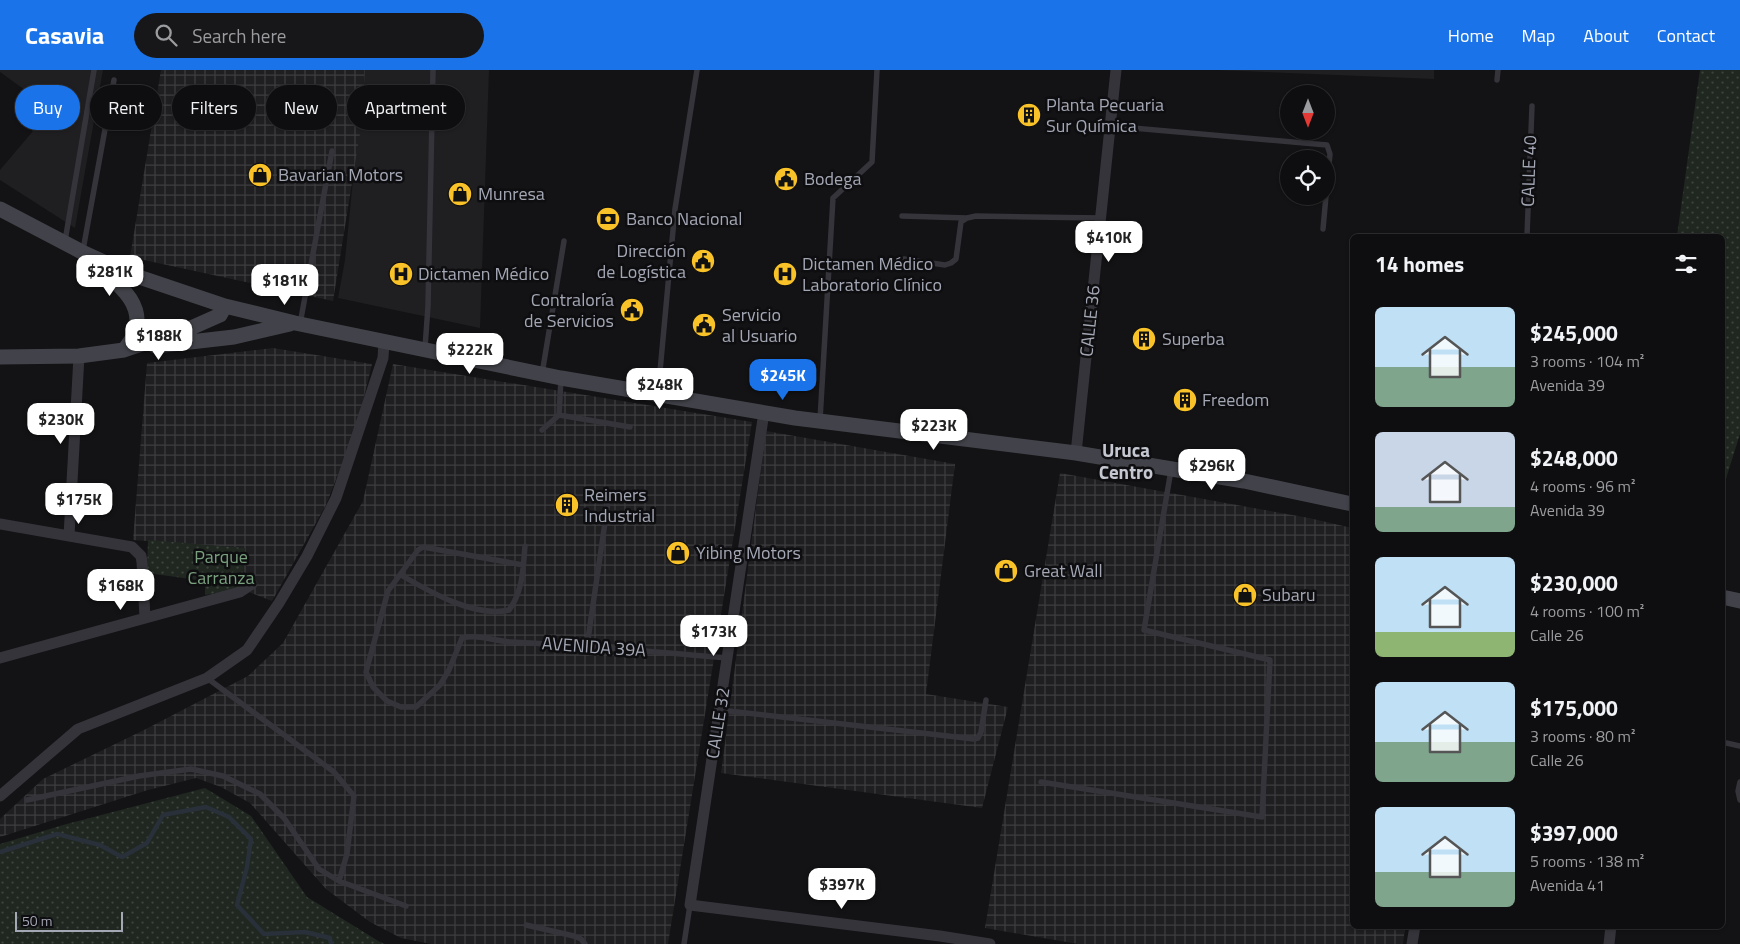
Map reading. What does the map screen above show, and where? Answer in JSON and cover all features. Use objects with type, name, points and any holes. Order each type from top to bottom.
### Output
[{"type":"main road","points":[[0,209],[64,243],[130,274],[225,306],[297,324],[561,378],[820,422],[1076,453],[1171,468],[1350,504]]},
{"type":"main road","points":[[82,252],[125,291],[134,304],[137,320],[134,336],[124,350]]},
{"type":"main road","points":[[124,350],[194,327],[220,315],[225,306]]},
{"type":"main road","points":[[0,357],[79,356],[234,336],[297,324]]},
{"type":"main road","points":[[1725,598],[1740,601]]},
{"type":"street","name":"CALLE 36","points":[[1076,453],[1116,70]]},
{"type":"street","points":[[0,796],[78,729],[207,678],[247,650],[279,603],[307,556],[336,498],[383,358],[384,342]]},
{"type":"street","points":[[69,536],[79,356]]},
{"type":"street","name":"CALLE 32","points":[[690,905],[764,412]]},
{"type":"street","points":[[0,524],[132,547],[141,556],[145,618]]},
{"type":"street","points":[[0,658],[240,592],[252,584]]},
{"type":"street","points":[[690,905],[990,944]]},
{"type":"street","points":[[1412,944],[1414,929]]},
{"type":"street","points":[[1609,944],[1611,929]]},
{"type":"lane","points":[[64,243],[94,70]]},
{"type":"lane","points":[[425,350],[428,306],[433,70]]},
{"type":"lane","points":[[658,394],[675,209],[697,70]]},
{"type":"lane","points":[[820,422],[833,198],[872,162],[877,70]]},
{"type":"lane","points":[[1497,80],[1498,70]]},
{"type":"lane","points":[[82,252],[114,80]]},
{"type":"lane","name":"CALLE 40","points":[[1527,234],[1532,106]]},
{"type":"lane","points":[[1110,126],[1328,145],[1329,150]]},
{"type":"lane","points":[[297,324],[332,151]]},
{"type":"lane","points":[[1323,229],[1325,205]]},
{"type":"lane","points":[[902,216],[1100,218]]},
{"type":"lane","points":[[904,259],[945,265],[951,264],[956,259],[961,222],[967,218]]},
{"type":"lane","points":[[542,374],[564,240]]},
{"type":"lane","points":[[542,430],[559,415],[561,378]]},
{"type":"lane","points":[[559,415],[630,427]]},
{"type":"lane","points":[[1041,782],[1262,817],[1270,660],[1144,630],[1171,468]]},
{"type":"lane","points":[[587,646],[608,502]]},
{"type":"lane","points":[[524,565],[423,547],[418,550],[401,575],[431,593],[452,602],[501,612],[509,610],[516,601],[522,582],[524,565],[525,546]]},
{"type":"lane","name":"AVENIDA 39A","points":[[401,575],[388,591],[366,672],[372,687],[387,701],[401,707],[416,707],[440,685],[449,670],[462,638],[469,636],[509,642],[587,646],[727,658]]},
{"type":"lane","points":[[207,678],[334,772],[354,796],[347,854],[340,880]]},
{"type":"lane","points":[[720,710],[974,739],[978,738],[981,732],[986,700]]},
{"type":"lane","points":[[1725,743],[1740,746]]},
{"type":"lane","points":[[27,800],[139,776],[191,769],[224,776],[260,794],[284,818],[319,869],[340,880],[406,906]]},
{"type":"lane","points":[[1740,782],[1738,791],[1740,800]]},
{"type":"lane","name":"CALLE 32","points":[[684,944],[690,905]]},
{"type":"lane","points":[[526,925],[574,936],[581,939],[585,944]]},
{"type":"shaded area","points":[[0,70],[103,70],[100,85],[90,85],[90,130],[92,130],[75,228],[0,180],[0,170],[32,130],[80,130],[80,85],[18,85],[0,72]]},
{"type":"shaded area","points":[[161,70],[365,70],[364,85],[347,85],[347,130],[361,130],[333,301],[130,257],[151,130],[162,130],[162,85],[159,85]]},
{"type":"shaded area","points":[[364,70],[489,70],[480,328],[338,298],[345,260],[358,130],[465,130],[465,85],[362,85]]},
{"type":"shaded area","points":[[1216,70],[1434,70],[1434,79]]},
{"type":"shaded area","points":[[273,348],[372,364],[357,426],[326,505],[272,601],[241,589],[244,548],[133,540],[147,363]]},
{"type":"shaded area","points":[[393,364],[752,422],[668,944],[431,944],[401,938],[370,922],[326,889],[250,803],[221,787],[196,778],[148,790],[0,837],[0,819],[43,779],[144,730],[248,676],[283,643],[363,501]]},
{"type":"shaded area","points":[[766,431],[955,464],[926,694],[1008,707],[982,808],[721,773]]},
{"type":"shaded area","points":[[1060,473],[1309,518],[1350,528],[1350,929],[1405,929],[1403,944],[1078,944],[985,928]]},
{"type":"green space","points":[[1700,70],[1740,70],[1740,434],[1725,482],[1725,234],[1677,234]]},
{"type":"green space","name":"Parque Carranza","points":[[148,540],[245,548],[241,589],[205,595],[205,581],[147,573]]},
{"type":"green space","points":[[205,788],[251,816],[307,897],[385,944],[0,944],[0,844],[63,825]]},
{"type":"waterway","points":[[0,852],[57,834],[100,845],[122,857],[147,843],[163,815],[206,807],[229,817],[251,839],[247,867],[237,905],[264,934],[305,932],[330,938],[331,944]]},
{"type":"place","name":"Planta Pecuaria Sur Química","points":[[1029,115]]},
{"type":"place","name":"Bavarian Motors","points":[[260,175]]},
{"type":"place","name":"Bodega","points":[[786,179]]},
{"type":"place","name":"Munresa","points":[[460,194]]},
{"type":"place","name":"Banco Nacional","points":[[608,219]]},
{"type":"place","name":"Dirección de Logística","points":[[703,261]]},
{"type":"place","name":"Dictamen Médico","points":[[401,274]]},
{"type":"place","name":"Dictamen Médico Laboratorio Clínico","points":[[785,274]]},
{"type":"place","name":"Contraloría de Servicios","points":[[632,310]]},
{"type":"place","name":"Servicio al Usuario","points":[[704,325]]},
{"type":"place","name":"Superba","points":[[1144,339]]},
{"type":"place","name":"Freedom","points":[[1185,400]]},
{"type":"place","name":"Reimers Industrial","points":[[567,505]]},
{"type":"place","name":"Yibing Motors","points":[[678,553]]},
{"type":"place","name":"Great Wall","points":[[1006,571]]},
{"type":"place","name":"Subaru","points":[[1245,595]]},
{"type":"district","name":"Uruca Centro","points":[[1126,461]]}]
